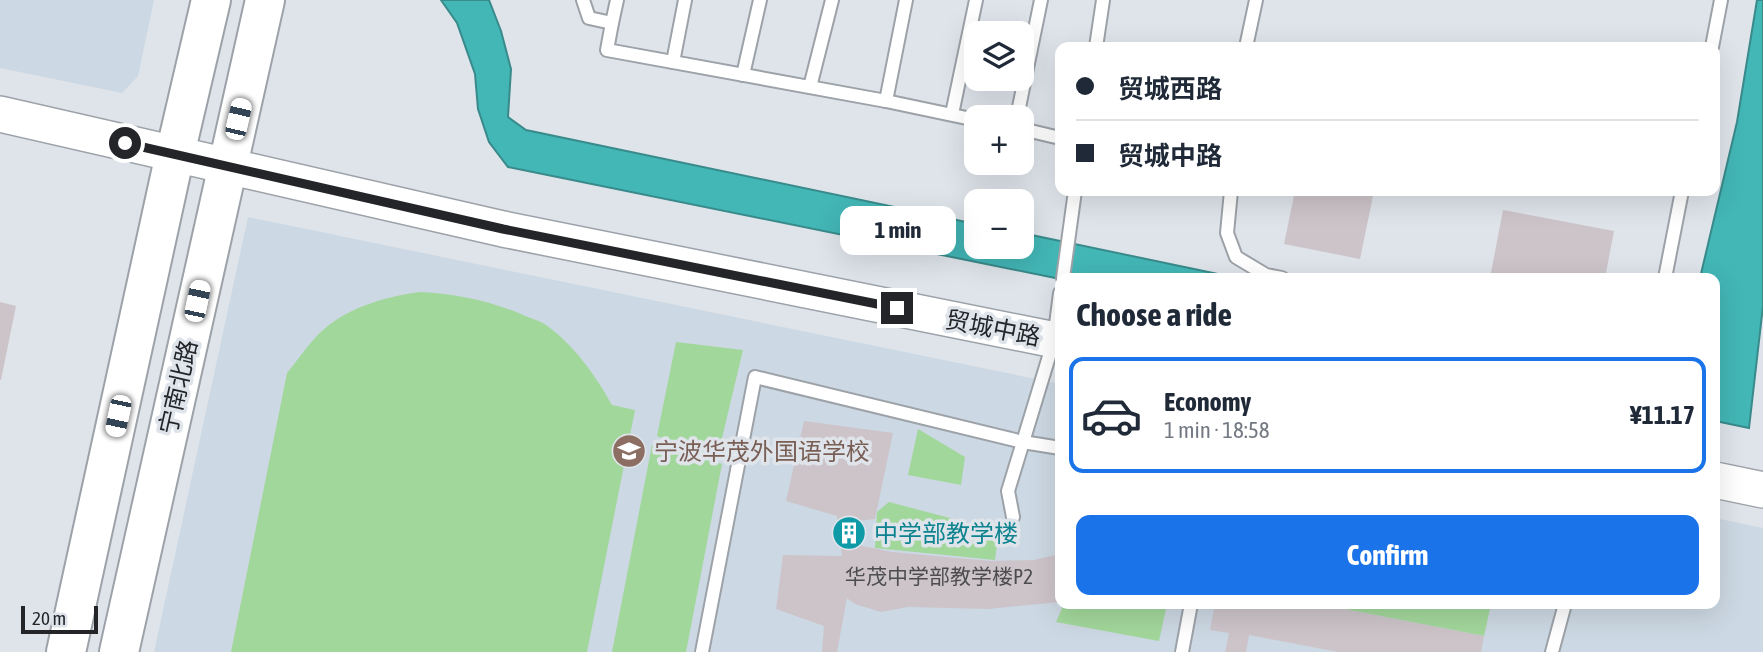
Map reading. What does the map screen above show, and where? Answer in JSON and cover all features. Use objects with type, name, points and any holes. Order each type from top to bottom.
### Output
[{"type":"main road","points":[[66,652],[211,0]]},
{"type":"main road","name":"宁南北路","points":[[118,652],[265,0]]},
{"type":"main road","name":"贸城中路","points":[[0,114],[503,229],[1055,341]]},
{"type":"main road","points":[[1720,481],[1763,490]]},
{"type":"lane","points":[[583,0],[589,18],[612,23]]},
{"type":"lane","points":[[617,0],[607,50],[964,117]]},
{"type":"lane","points":[[673,62],[685,0]]},
{"type":"lane","points":[[743,75],[760,0]]},
{"type":"lane","points":[[810,87],[832,0]]},
{"type":"lane","points":[[886,101],[906,0]]},
{"type":"lane","points":[[952,114],[976,0]]},
{"type":"lane","points":[[1019,105],[1041,0]]},
{"type":"lane","points":[[1097,42],[1103,0]]},
{"type":"lane","points":[[1247,42],[1256,0]]},
{"type":"lane","points":[[1713,42],[1721,0]]},
{"type":"lane","points":[[1034,133],[1055,137]]},
{"type":"lane","points":[[1064,273],[1074,196]]},
{"type":"lane","points":[[1231,196],[1227,233],[1236,257],[1263,273]]},
{"type":"lane","points":[[1666,273],[1681,196]]},
{"type":"lane","points":[[1013,517],[1008,491],[1055,347]]},
{"type":"lane","points":[[702,652],[755,377],[1023,442],[1055,447]]},
{"type":"lane","points":[[1182,652],[1190,609]]},
{"type":"lane","points":[[1552,652],[1564,609]]},
{"type":"shaded area","points":[[0,0],[154,0],[138,76],[122,93],[0,68]]},
{"type":"shaded area","name":"宁波华茂外国语学校","points":[[248,217],[1055,383],[1055,609],[1720,609],[1720,519],[1763,528],[1763,652],[154,652]]},
{"type":"green space","points":[[420,292],[483,301],[543,323],[575,352],[612,405],[635,410],[587,652],[231,652],[287,373],[315,338],[337,319],[377,301]]},
{"type":"green space","points":[[676,342],[743,350],[717,459],[657,436]]},
{"type":"green space","points":[[918,429],[965,457],[961,485],[908,475]]},
{"type":"green space","points":[[652,445],[722,464],[686,652],[612,652]]},
{"type":"green space","points":[[889,502],[999,531],[995,560],[875,548],[877,512]]},
{"type":"green space","points":[[1062,609],[1166,609],[1159,641],[1056,622]]},
{"type":"green space","points":[[1344,609],[1490,609],[1484,636]]},
{"type":"water","points":[[441,0],[489,0],[511,69],[508,117],[526,130],[964,221],[964,259],[1034,259],[1034,236],[1213,273],[1055,273],[1055,278],[508,167],[489,142],[478,109],[475,74],[457,23]]},
{"type":"water","points":[[1757,0],[1763,0],[1763,306],[1749,428],[1720,422],[1720,273],[1701,273],[1737,122]]},
{"type":"building","points":[[1294,196],[1373,196],[1360,259],[1284,244]]},
{"type":"building","points":[[1503,210],[1614,231],[1606,273],[1491,273]]},
{"type":"building","points":[[0,302],[16,306],[1,380],[0,380]]},
{"type":"building","name":"中学部教学楼","points":[[804,421],[893,433],[875,519],[857,521],[862,546],[892,552],[991,561],[1034,560],[1055,555],[1055,602],[988,609],[908,607],[881,612],[855,604],[847,598],[837,652],[822,652],[824,626],[776,609],[783,555],[842,556],[837,516],[786,501]]},
{"type":"building","points":[[1214,609],[1344,609],[1484,636],[1481,652],[1338,652],[1249,635],[1246,652],[1225,652],[1229,633],[1210,630]]},
{"type":"place","name":"宁波华茂外国语学校","points":[[629,451]]},
{"type":"place","name":"中学部教学楼","points":[[849,533]]},
{"type":"route","points":[[125,143],[503,229],[897,308]]}]
